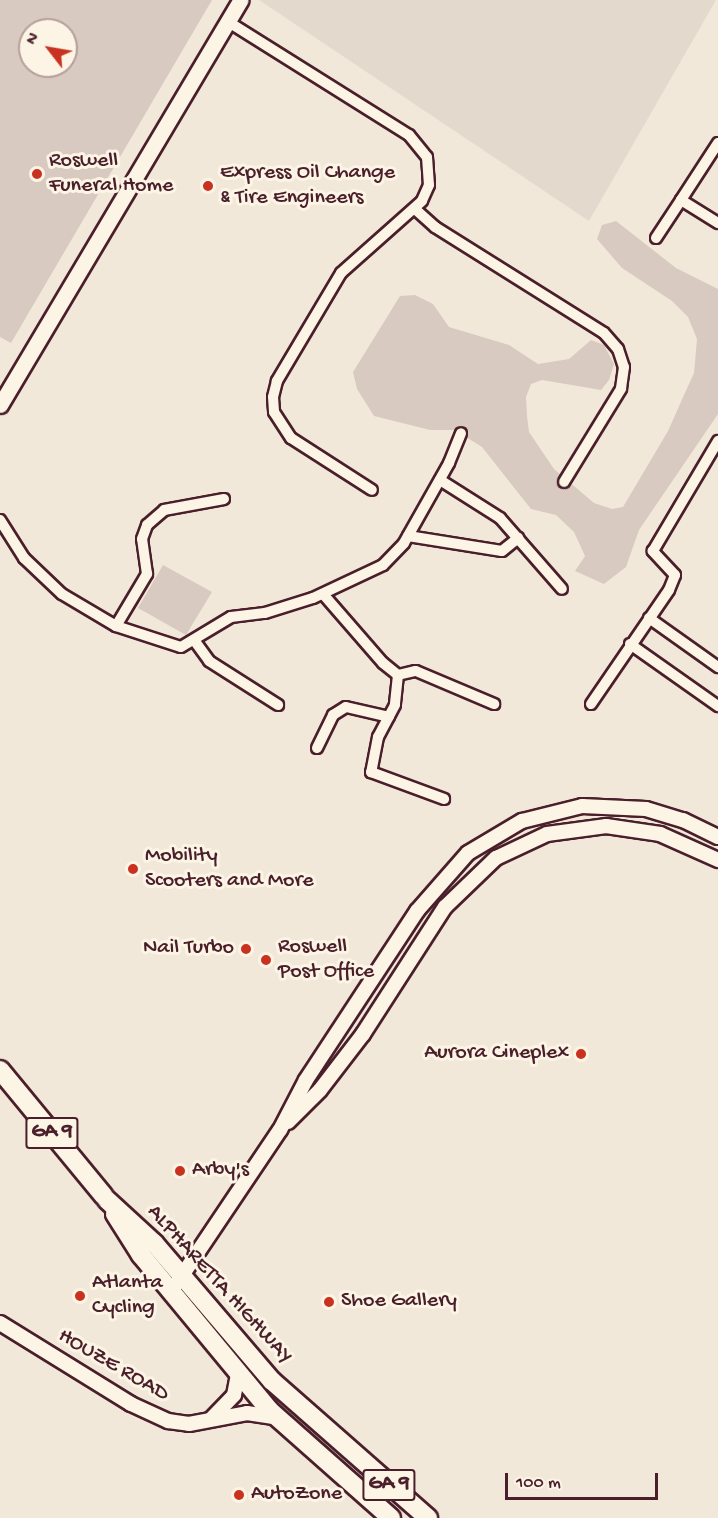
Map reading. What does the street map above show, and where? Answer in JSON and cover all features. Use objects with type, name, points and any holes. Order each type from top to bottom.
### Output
[{"type":"highway","name":"GA 9","points":[[0,1070],[104,1196]]},
{"type":"highway","name":"ALPHARETTA HIGHWAY","points":[[391,1518],[277,1418],[238,1374],[131,1242],[107,1200],[154,1243],[272,1381],[428,1518]]},
{"type":"main road","points":[[0,405],[240,0]]},
{"type":"street","points":[[227,21],[416,141],[427,158],[430,175],[426,194],[415,209],[357,255],[341,273],[277,381],[273,396],[274,412],[291,438],[372,490]]},
{"type":"street","points":[[656,238],[718,143]]},
{"type":"street","points":[[681,200],[718,223]]},
{"type":"street","points":[[415,209],[435,227],[604,333],[618,349],[624,367],[621,389],[564,482]]},
{"type":"street","points":[[0,520],[24,558],[45,580],[116,626],[181,647],[231,617],[265,613],[323,594],[383,566],[408,536],[440,480],[461,433]]},
{"type":"street","points":[[591,704],[675,575],[653,551],[718,441]]},
{"type":"street","points":[[440,480],[488,509],[518,538],[562,589]]},
{"type":"street","points":[[116,626],[147,574],[142,539],[147,525],[164,510],[224,499]]},
{"type":"street","points":[[408,536],[502,551],[518,538]]},
{"type":"street","points":[[323,594],[383,663],[398,675],[399,691],[373,751],[371,772],[444,799]]},
{"type":"street","points":[[649,618],[718,667]]},
{"type":"street","points":[[194,640],[209,661],[278,705]]},
{"type":"street","points":[[630,644],[718,706]]},
{"type":"street","points":[[398,675],[416,671],[494,704]]},
{"type":"street","points":[[317,748],[333,715],[346,707],[388,717]]},
{"type":"street","points":[[170,1292],[280,1130],[306,1080],[417,911],[454,866],[484,841],[541,814],[606,805],[665,814],[718,837]]},
{"type":"street","points":[[280,1130],[334,1074],[445,907],[496,858],[547,834],[606,826],[660,834],[718,860]]},
{"type":"street","name":"HOUZE ROAD","points":[[0,1323],[158,1418],[179,1424],[247,1413],[277,1418]]},
{"type":"street","points":[[211,1419],[234,1395],[238,1374]]},
{"type":"shaded area","points":[[0,0],[212,0],[11,343],[0,337]]},
{"type":"shaded area","points":[[259,0],[716,0],[589,221]]},
{"type":"shaded area","points":[[616,221],[676,268],[718,289],[718,414],[639,530],[626,567],[604,584],[575,571],[585,556],[574,532],[556,515],[531,509],[482,447],[455,430],[430,430],[374,416],[357,389],[353,372],[400,296],[415,295],[433,304],[449,327],[509,345],[538,364],[569,359],[591,340],[604,345],[614,364],[609,380],[601,390],[542,380],[531,384],[526,397],[527,416],[529,432],[554,469],[594,503],[612,509],[623,507],[668,431],[694,373],[697,339],[688,317],[672,301],[622,268],[597,239],[602,225]]},
{"type":"shaded area","points":[[163,565],[212,592],[186,635],[138,608]]},
{"type":"place","name":"Roswell Funeral Home","points":[[37,174]]},
{"type":"place","name":"Express Oil Change & Tire Engineers","points":[[208,186]]},
{"type":"place","name":"Mobility Scooters and More","points":[[133,869]]},
{"type":"place","name":"Nail Turbo","points":[[246,949]]},
{"type":"place","name":"Roswell Post Office","points":[[266,960]]},
{"type":"place","name":"Aurora Cineplex","points":[[581,1054]]},
{"type":"place","name":"Arby's","points":[[180,1171]]},
{"type":"place","name":"Atlanta Cycling","points":[[80,1296]]},
{"type":"place","name":"Shoe Gallery","points":[[329,1302]]},
{"type":"place","name":"AutoZone","points":[[239,1495]]}]
